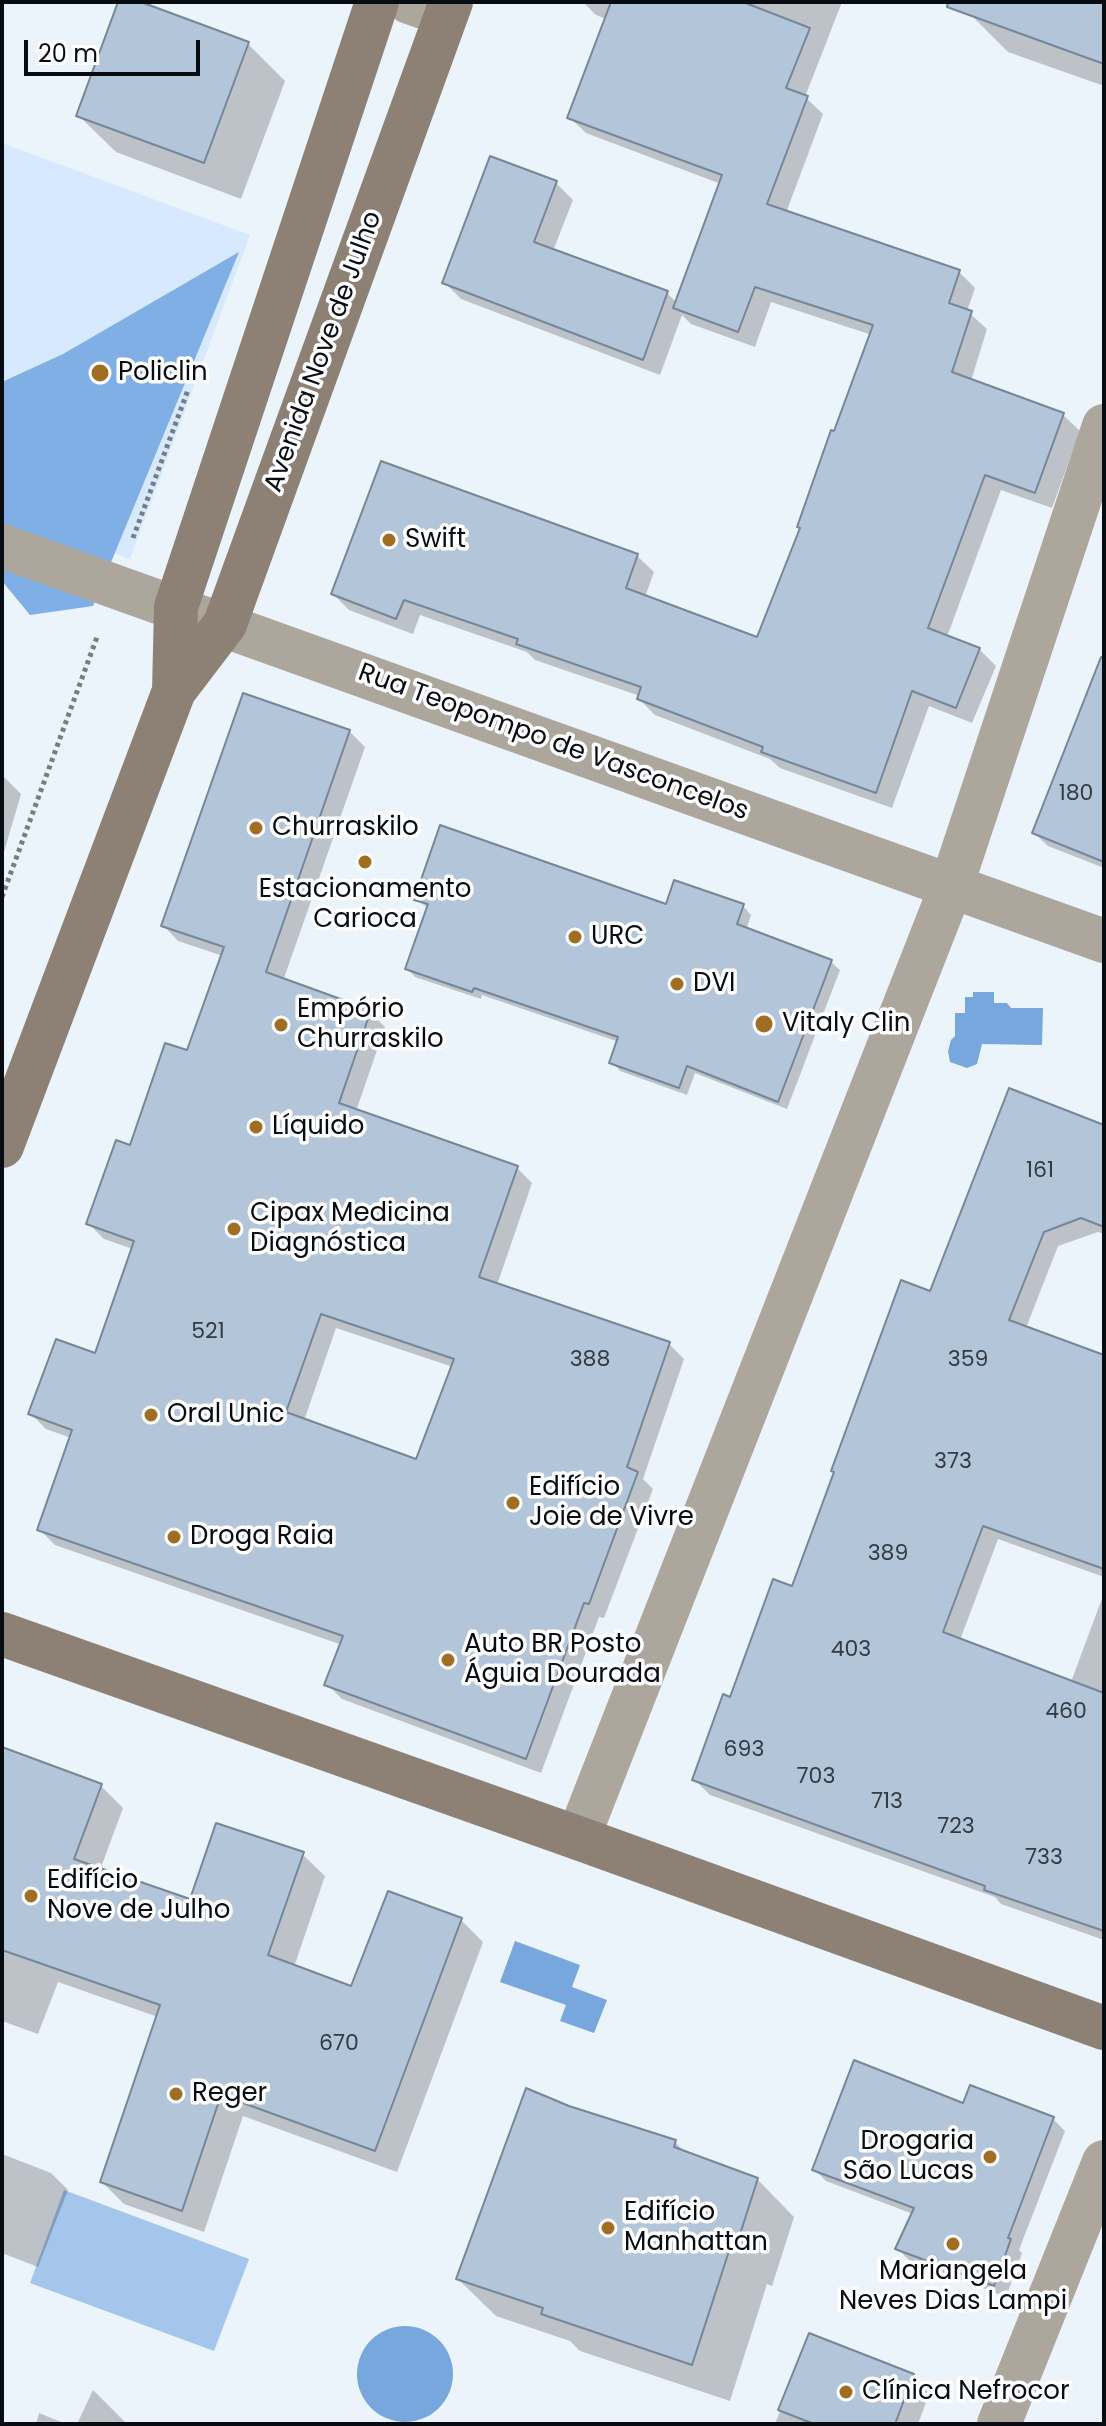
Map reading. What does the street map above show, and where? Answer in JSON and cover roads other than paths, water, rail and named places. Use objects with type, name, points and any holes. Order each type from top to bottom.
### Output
[{"type":"main road","name":"Avenida Nove de Julho","points":[[174,691],[176,607],[377,2]]},
{"type":"main road","name":"Avenida Nove de Julho","points":[[2,1146],[174,691],[225,624],[435,6]]},
{"type":"main road","points":[[2,1634],[1104,2028]]},
{"type":"street","points":[[578,1838],[951,887],[1104,426]]},
{"type":"street","name":"Rua Teopompo de Vasconcelos","points":[[2,546],[1104,941]]},
{"type":"street","points":[[999,2424],[1104,2162]]},
{"type":"place","name":"Policlin","points":[[100,373]]},
{"type":"place","name":"Swift","points":[[389,540]]},
{"type":"place","name":"Churraskilo","points":[[256,828]]},
{"type":"place","name":"Estacionamento Carioca","points":[[365,862]]},
{"type":"place","name":"URC","points":[[575,937]]},
{"type":"place","name":"DVI","points":[[677,984]]},
{"type":"place","name":"Vitaly Clin","points":[[764,1024]]},
{"type":"place","name":"Empório Churraskilo","points":[[281,1025]]},
{"type":"place","name":"Líquido","points":[[256,1127]]},
{"type":"place","name":"Cipax Medicina Diagnóstica","points":[[234,1229]]},
{"type":"place","name":"Oral Unic","points":[[151,1415]]},
{"type":"place","name":"Edifício Joie de Vivre","points":[[513,1503]]},
{"type":"place","name":"Droga Raia","points":[[174,1537]]},
{"type":"place","name":"Auto BR Posto Águia Dourada","points":[[448,1660]]},
{"type":"place","name":"Edifício Nove de Julho","points":[[31,1896]]},
{"type":"place","name":"Reger","points":[[176,2094]]},
{"type":"place","name":"Drogaria São Lucas","points":[[990,2157]]},
{"type":"place","name":"Edifício Manhattan","points":[[608,2228]]},
{"type":"place","name":"Mariangela Neves Dias Lampi","points":[[953,2244]]},
{"type":"place","name":"Clínica Nefrocor","points":[[846,2392]]}]
